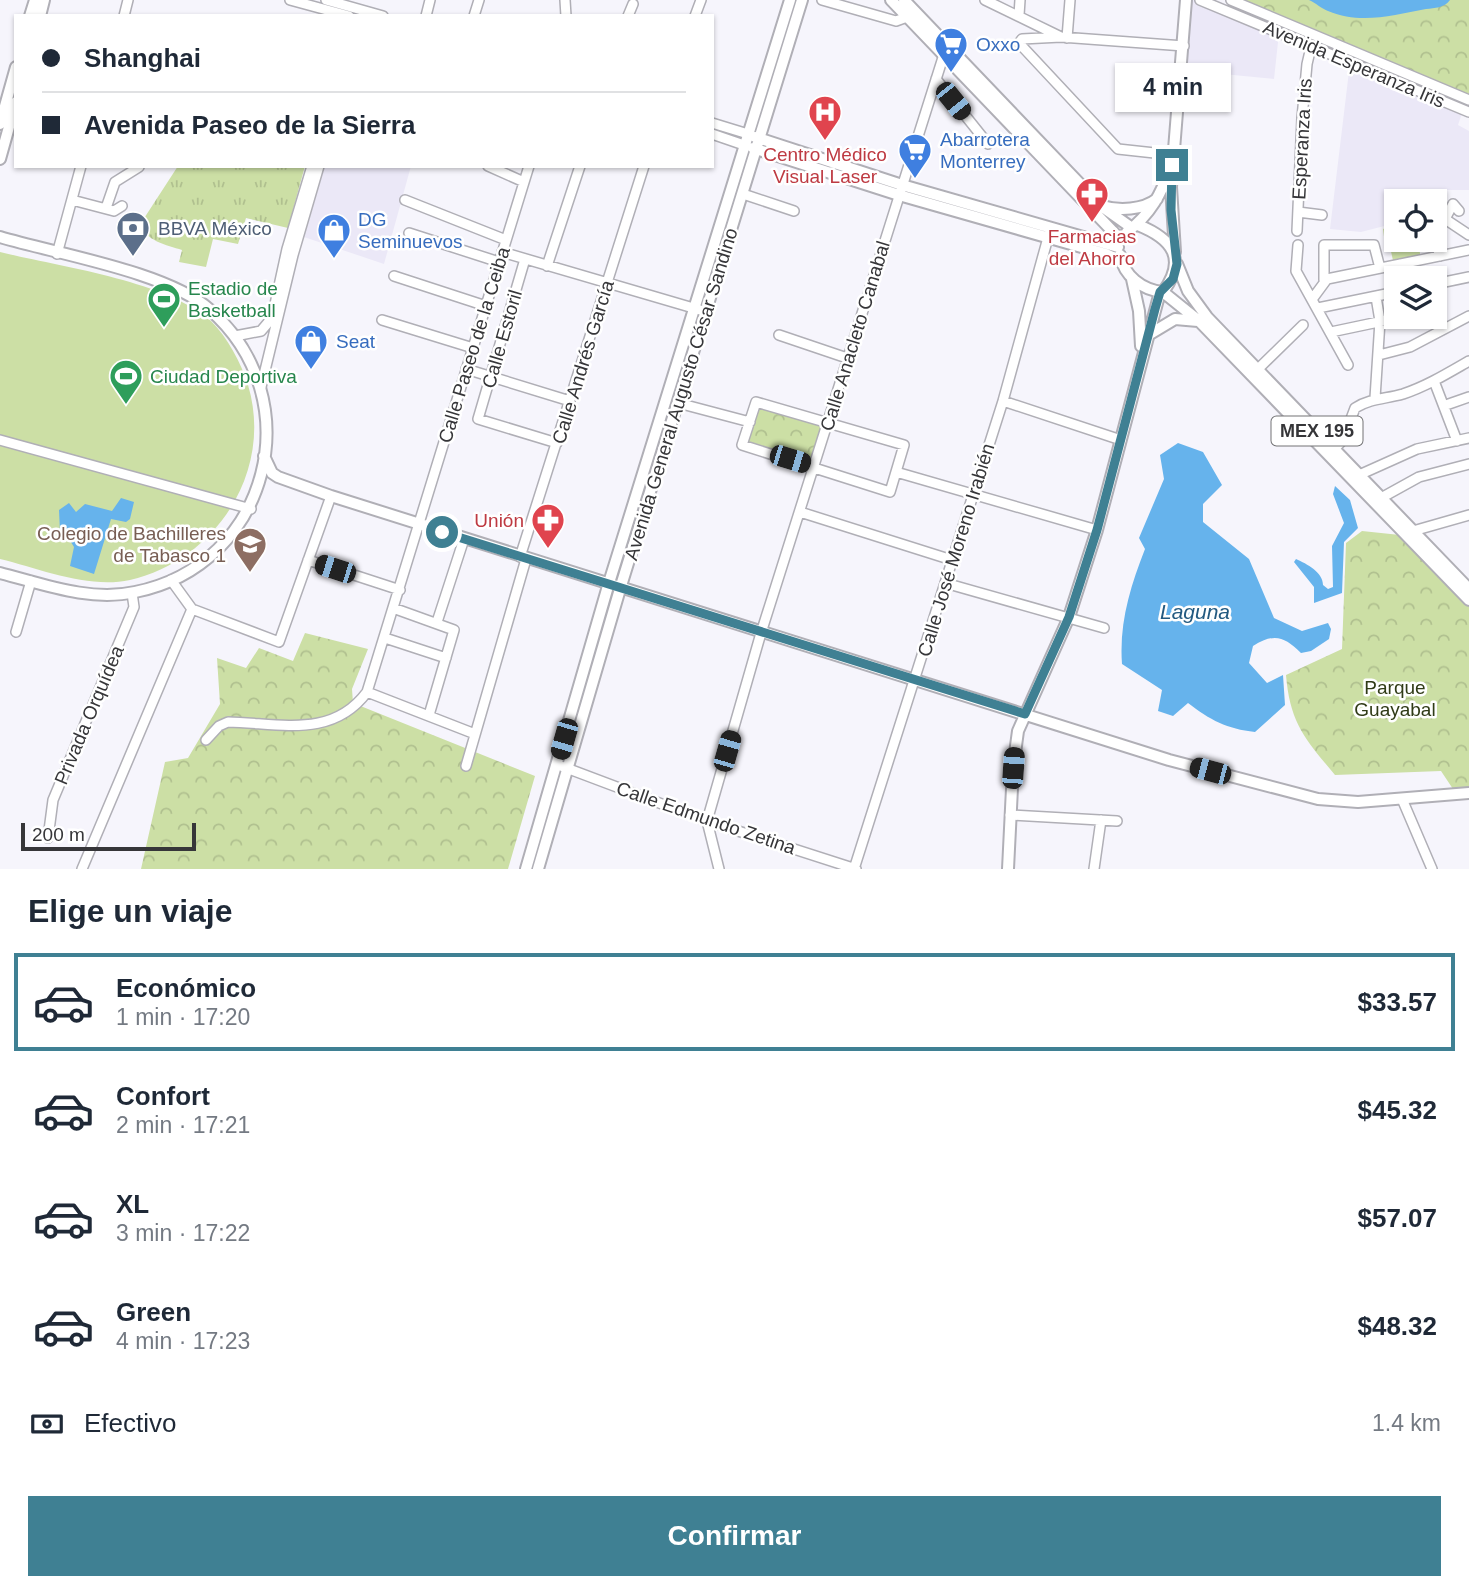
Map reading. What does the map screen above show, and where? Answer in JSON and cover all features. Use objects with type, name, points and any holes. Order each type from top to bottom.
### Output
[{"type":"main road","name":"Avenida General Augusto César Sandino","points":[[526,869],[608,586],[790,0]]},
{"type":"main road","name":"Avenida General Augusto César Sandino","points":[[538,869],[620,589],[802,0]]},
{"type":"main road","points":[[891,0],[945,49],[1099,204],[1135,227],[1156,234],[1176,259]]},
{"type":"main road","points":[[904,0],[1119,243],[1121,261],[1130,277],[1139,311],[1141,358]]},
{"type":"main road","points":[[1008,869],[1015,744],[1025,714],[1069,617],[1097,530],[1141,358],[1162,292],[1173,279],[1176,259],[1171,210],[1173,160],[1186,0]]},
{"type":"main road","points":[[0,124],[14,74]]},
{"type":"main road","points":[[0,159],[14,109]]},
{"type":"main road","points":[[746,139],[901,190],[1049,233],[1121,261]]},
{"type":"main road","points":[[1119,243],[1159,197],[1173,160]]},
{"type":"main road","points":[[1099,204],[1125,209],[1152,203],[1159,197]]},
{"type":"main road","points":[[1049,233],[1119,243]]},
{"type":"main road","points":[[0,237],[169,283],[211,310],[235,336],[261,387],[267,421],[264,456],[251,509],[231,538],[198,566],[171,580],[132,593],[83,594],[0,573]]},
{"type":"main road","name":"MEX 195","points":[[1176,259],[1196,304],[1469,589]]},
{"type":"main road","points":[[1130,277],[1162,292]]},
{"type":"main road","name":"MEX 195","points":[[1162,292],[1199,321],[1469,600]]},
{"type":"main road","points":[[1148,336],[1159,326],[1175,319],[1199,321]]},
{"type":"main road","points":[[264,456],[272,472],[288,481],[331,496],[608,586],[1169,760],[1318,799],[1357,802],[1469,793]]},
{"type":"main road","points":[[257,486],[271,481],[288,481]]},
{"type":"street","points":[[290,0],[316,3],[344,14]]},
{"type":"street","points":[[326,0],[375,14]]},
{"type":"street","points":[[822,0],[896,21],[907,17]]},
{"type":"street","points":[[985,0],[1064,37]]},
{"type":"street","points":[[1019,15],[1020,0]]},
{"type":"street","points":[[1064,37],[1070,0]]},
{"type":"street","name":"Avenida Esperanza Iris","points":[[1200,0],[1469,112]]},
{"type":"street","name":"Avenida Esperanza Iris","points":[[1231,0],[1469,100]]},
{"type":"street","points":[[629,14],[633,4]]},
{"type":"street","points":[[1173,160],[1118,149],[1019,42],[1022,39],[1064,37],[1184,46]]},
{"type":"street","name":"Esperanza Iris","points":[[1297,231],[1307,64],[1311,47]]},
{"type":"street","name":"Calle Anacleto Canabal","points":[[707,821],[761,633],[945,49]]},
{"type":"street","points":[[1404,85],[1408,74]]},
{"type":"street","points":[[936,79],[988,144]]},
{"type":"street","points":[[714,124],[746,139]]},
{"type":"street","points":[[714,134],[746,139]]},
{"type":"street","points":[[57,254],[80,168]]},
{"type":"street","points":[[106,208],[115,183],[138,168]]},
{"type":"street","points":[[261,387],[286,269],[311,168]]},
{"type":"street","points":[[235,336],[253,334],[268,327],[319,168]]},
{"type":"street","points":[[492,168],[524,182]]},
{"type":"street","name":"Calle Paseo de la Ceiba","points":[[367,692],[421,525],[528,168]]},
{"type":"street","points":[[547,266],[579,168]]},
{"type":"street","name":"Calle Andrés García","points":[[466,766],[557,443],[644,168]]},
{"type":"street","points":[[743,194],[794,211]]},
{"type":"street","points":[[72,200],[114,211],[122,206]]},
{"type":"street","points":[[405,200],[506,240]]},
{"type":"street","points":[[1460,211],[1453,204],[1444,218],[1469,235]]},
{"type":"street","points":[[1298,212],[1322,215]]},
{"type":"street","points":[[409,233],[499,262]]},
{"type":"street","name":"Calle José Moreno Irabién","points":[[855,869],[1003,401],[1049,233]]},
{"type":"street","points":[[1313,298],[1324,280],[1324,245],[1374,244],[1380,268]]},
{"type":"street","points":[[1298,245],[1296,270],[1348,365]]},
{"type":"street","points":[[1324,280],[1469,250]]},
{"type":"street","points":[[502,252],[707,312]]},
{"type":"street","points":[[1439,252],[1440,256]]},
{"type":"street","name":"Calle Estoril","points":[[525,259],[478,419],[557,443]]},
{"type":"street","points":[[394,276],[486,306]]},
{"type":"street","points":[[1447,282],[1469,277]]},
{"type":"street","points":[[1318,308],[1384,294]]},
{"type":"street","points":[[1375,398],[1380,321],[1376,296]]},
{"type":"street","points":[[1379,355],[1413,346],[1469,316]]},
{"type":"street","points":[[382,320],[473,348]]},
{"type":"street","points":[[1331,332],[1384,320]]},
{"type":"street","points":[[1258,369],[1303,324]]},
{"type":"street","points":[[779,335],[848,358]]},
{"type":"street","points":[[1334,449],[1343,440],[1354,408],[1375,398],[1402,394],[1434,381],[1469,361]]},
{"type":"street","points":[[466,369],[570,401]]},
{"type":"street","points":[[1434,381],[1446,405],[1457,441]]},
{"type":"street","points":[[1446,405],[1469,397]]},
{"type":"street","points":[[1003,401],[1121,440]]},
{"type":"street","points":[[756,402],[828,424],[904,446],[890,492],[742,445],[756,402]]},
{"type":"street","points":[[678,403],[750,422]]},
{"type":"street","points":[[1359,475],[1417,449],[1469,439]]},
{"type":"street","points":[[0,440],[251,509]]},
{"type":"street","points":[[1381,498],[1419,477],[1469,464]]},
{"type":"street","points":[[896,472],[1097,530]]},
{"type":"street","points":[[171,580],[192,609],[279,642],[331,496]]},
{"type":"street","points":[[800,512],[952,560]]},
{"type":"street","points":[[1413,531],[1424,525],[1469,515]]},
{"type":"street","points":[[437,622],[464,539]]},
{"type":"street","points":[[308,560],[400,590]]},
{"type":"street","points":[[16,632],[31,581]]},
{"type":"street","points":[[945,583],[1104,628]]},
{"type":"street","name":"Privada Orquídea","points":[[48,838],[53,800],[134,607],[132,593]]},
{"type":"street","points":[[393,608],[454,630],[429,715]]},
{"type":"street","points":[[82,869],[192,609]]},
{"type":"street","points":[[385,638],[446,657]]},
{"type":"street","points":[[206,740],[219,726],[228,722],[326,724],[354,709],[367,692],[475,734]]},
{"type":"street","name":"Calle Edmundo Zetina","points":[[556,765],[707,821],[855,869]]},
{"type":"street","points":[[1402,799],[1432,869]]},
{"type":"street","points":[[1010,815],[1117,821]]},
{"type":"street","points":[[1094,869],[1101,820]]},
{"type":"street","points":[[707,821],[719,869]]},
{"type":"shaded area","points":[[1186,0],[1200,0],[1279,33],[1274,79],[1182,70]]},
{"type":"shaded area","points":[[1350,63],[1463,110],[1458,125],[1469,131],[1469,190],[1384,189],[1384,226],[1361,232],[1330,229]]},
{"type":"shaded area","points":[[324,168],[410,168],[384,264],[304,237]]},
{"type":"green space","points":[[1231,0],[1469,0],[1469,100]]},
{"type":"green space","points":[[177,168],[304,168],[288,228],[246,218],[238,244],[213,239],[206,267],[179,262],[182,250],[151,238],[141,223]]},
{"type":"green space","name":"Ciudad Deportiva","points":[[0,252],[111,277],[167,295],[211,321],[238,360],[248,385],[254,417],[253,449],[245,479],[231,507],[212,532],[188,553],[161,569],[130,580],[98,582],[65,577],[0,559]]},
{"type":"green space","points":[[1391,252],[1420,252],[1421,260],[1394,265]]},
{"type":"green space","points":[[756,402],[828,424],[814,466],[742,445]]},
{"type":"green space","name":"Parque Guayabal","points":[[1362,531],[1400,535],[1469,607],[1469,788],[1453,789],[1441,771],[1335,775],[1307,740],[1295,718],[1286,675],[1342,649],[1346,543]]},
{"type":"green space","points":[[305,633],[368,649],[352,689],[353,703],[535,776],[508,869],[141,869],[165,762],[188,758],[220,704],[217,658],[246,668],[259,648],[293,661]]},
{"type":"water","points":[[1309,0],[1450,0],[1436,8],[1365,18],[1340,15]]},
{"type":"water","name":"Laguna","points":[[1178,443],[1203,452],[1222,485],[1203,504],[1203,522],[1249,559],[1274,618],[1302,631],[1328,623],[1331,629],[1329,639],[1311,651],[1301,653],[1278,638],[1267,639],[1253,646],[1249,663],[1267,683],[1283,675],[1285,705],[1255,732],[1219,723],[1188,703],[1173,716],[1158,711],[1162,690],[1122,664],[1122,635],[1127,606],[1145,549],[1139,538],[1164,479],[1160,455]]},
{"type":"water","points":[[1335,486],[1350,500],[1358,528],[1344,542],[1342,593],[1314,603],[1314,587],[1294,562],[1296,559],[1309,566],[1320,576],[1323,585],[1328,589],[1333,587],[1332,546],[1344,523],[1333,494]]},
{"type":"water","points":[[121,498],[134,502],[130,519],[126,522],[111,519],[94,574],[70,566],[74,547],[66,534],[60,532],[59,510],[69,503],[76,512],[85,504],[112,511]]},
{"type":"place","name":"Oxxo","points":[[951,74]]},
{"type":"place","name":"Centro Médico Visual Laser","points":[[825,142]]},
{"type":"place","name":"Abarrotera Monterrey","points":[[915,180]]},
{"type":"place","name":"Farmacias del Ahorro","points":[[1092,224]]},
{"type":"place","name":"BBVA México","points":[[133,258]]},
{"type":"place","name":"DG Seminuevos","points":[[334,260]]},
{"type":"place","name":"Estadio de Basketball","points":[[164,329]]},
{"type":"place","name":"Seat","points":[[311,371]]},
{"type":"place","name":"Ciudad Deportiva","points":[[126,406]]},
{"type":"place","name":"Unión","points":[[548,550]]},
{"type":"place","name":"Colegio de Bachilleres de Tabasco 1","points":[[250,574]]},
{"type":"route","points":[[442,532],[1025,714],[1069,617],[1097,530],[1160,292],[1163,292],[1175,273],[1177,264],[1171,210],[1172,165]]}]
